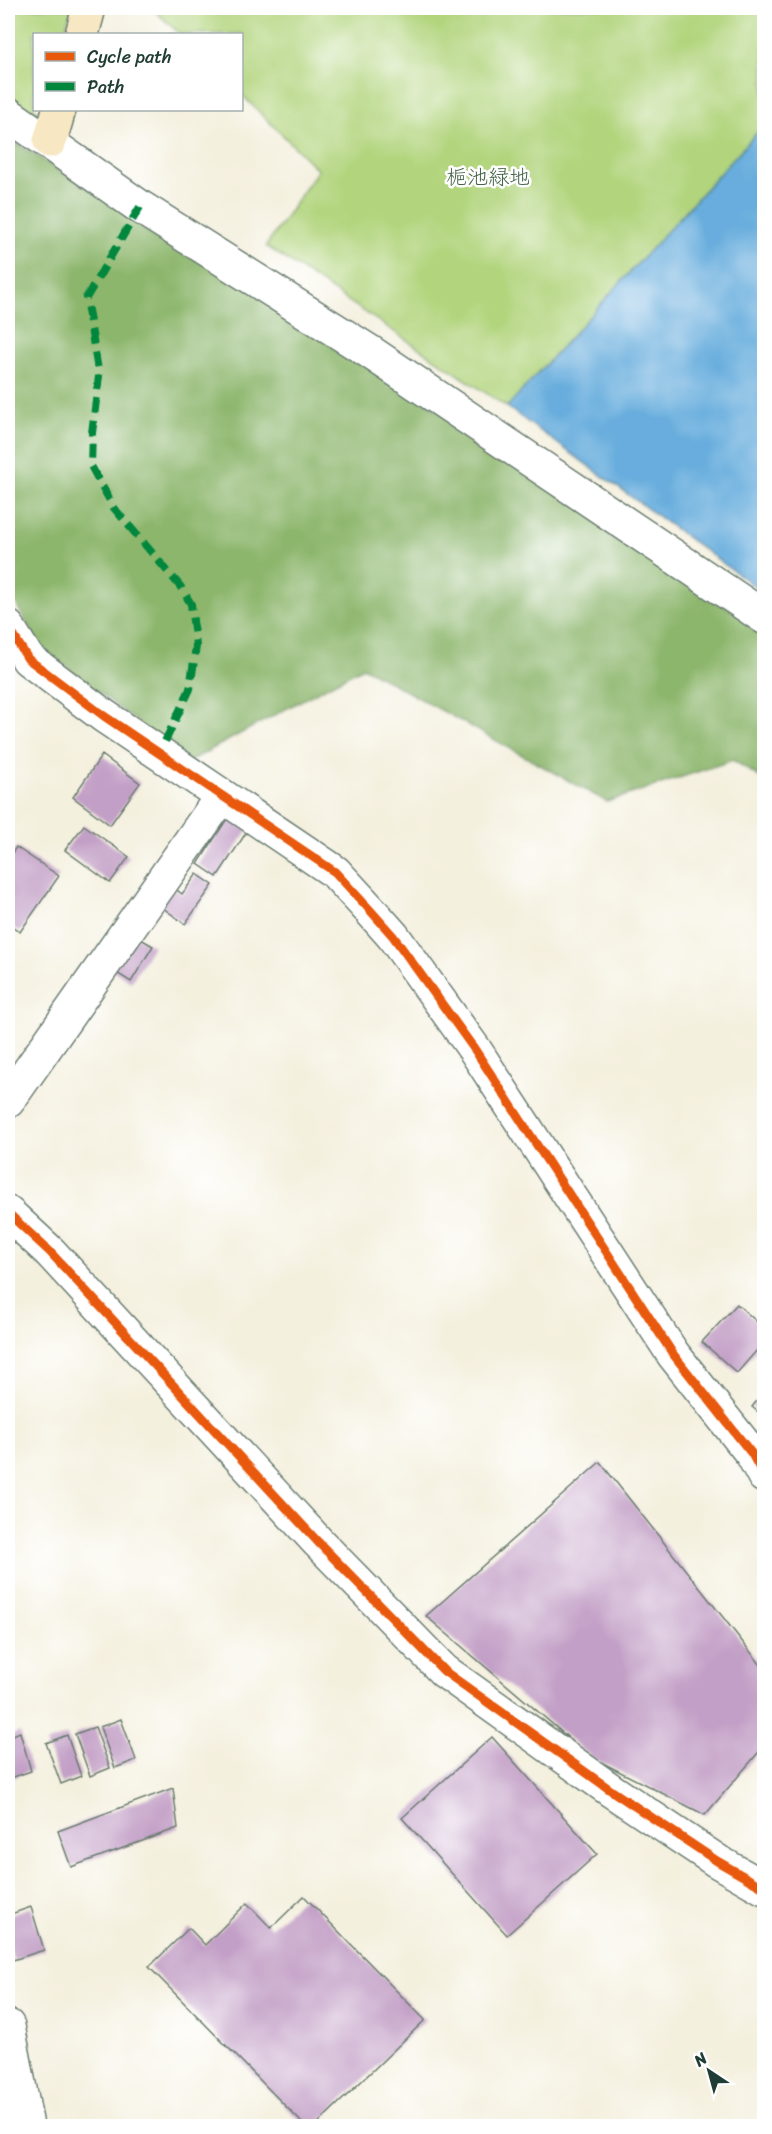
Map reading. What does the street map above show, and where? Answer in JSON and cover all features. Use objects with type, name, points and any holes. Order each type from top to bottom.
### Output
[{"type":"street","points":[[82,33],[89,8]]},
{"type":"street","points":[[50,141],[59,111]]},
{"type":"street","points":[[8,114],[50,141],[140,207],[370,352],[765,617]]},
{"type":"street","points":[[8,627],[28,659],[104,716],[335,872],[393,936],[475,1050],[673,1354],[752,1454],[765,1476]]},
{"type":"street","points":[[8,1101],[222,796]]},
{"type":"street","points":[[8,1213],[50,1252],[318,1542],[444,1671],[621,1797],[717,1861],[765,1888]]},
{"type":"street","points":[[8,2026],[27,2127]]},
{"type":"green space","points":[[8,8],[72,8],[63,33],[33,33],[33,111],[38,111],[33,127],[8,110]]},
{"type":"green space","name":"梔池緑地","points":[[152,8],[764,8],[764,125],[507,407],[266,246],[318,170],[243,96],[243,33],[179,33]]},
{"type":"green space","points":[[8,138],[369,363],[764,632],[764,780],[733,760],[607,802],[363,667],[188,762],[39,645],[8,590]]},
{"type":"water","points":[[764,125],[764,593],[507,407]]},
{"type":"building","points":[[102,755],[140,783],[110,825],[73,797]]},
{"type":"building","points":[[228,817],[248,830],[217,877],[198,864]]},
{"type":"building","points":[[84,825],[129,857],[110,883],[65,850]]},
{"type":"building","points":[[16,847],[59,876],[20,932],[8,923],[8,859]]},
{"type":"building","points":[[197,874],[213,885],[185,924],[159,905],[173,887],[182,894]]},
{"type":"building","points":[[134,935],[153,946],[131,982],[112,970]]},
{"type":"building","points":[[737,1304],[764,1328],[764,1342],[737,1373],[702,1342]]},
{"type":"building","points":[[764,1392],[764,1417],[752,1407]]},
{"type":"building","points":[[600,1462],[764,1669],[764,1746],[705,1815],[591,1757],[426,1616]]},
{"type":"building","points":[[121,1719],[136,1760],[115,1768],[100,1727]]},
{"type":"building","points":[[95,1727],[110,1768],[90,1776],[75,1734]]},
{"type":"building","points":[[20,1732],[31,1771],[8,1779],[8,1737]]},
{"type":"building","points":[[67,1735],[81,1776],[61,1784],[46,1743]]},
{"type":"building","points":[[492,1737],[597,1854],[507,1935],[402,1818]]},
{"type":"building","points":[[173,1788],[178,1828],[71,1867],[58,1831]]},
{"type":"building","points":[[304,1896],[425,2020],[315,2126],[305,2126],[149,1967],[189,1928],[205,1945],[247,1903],[271,1928]]},
{"type":"building","points":[[31,1907],[44,1950],[13,1960],[8,1941],[8,1915]]},
{"type":"marked path","points":[[140,207],[86,298],[99,376],[92,433],[91,466],[114,508],[180,586],[191,604],[196,646],[190,689],[159,754]]},
{"type":"cycle path","points":[[8,627],[28,659],[104,716],[335,872],[370,910],[393,936],[475,1050],[673,1354],[752,1454],[764,1476]]},
{"type":"cycle path","points":[[8,1213],[50,1252],[318,1542],[444,1671],[612,1791],[717,1861],[764,1888]]}]
